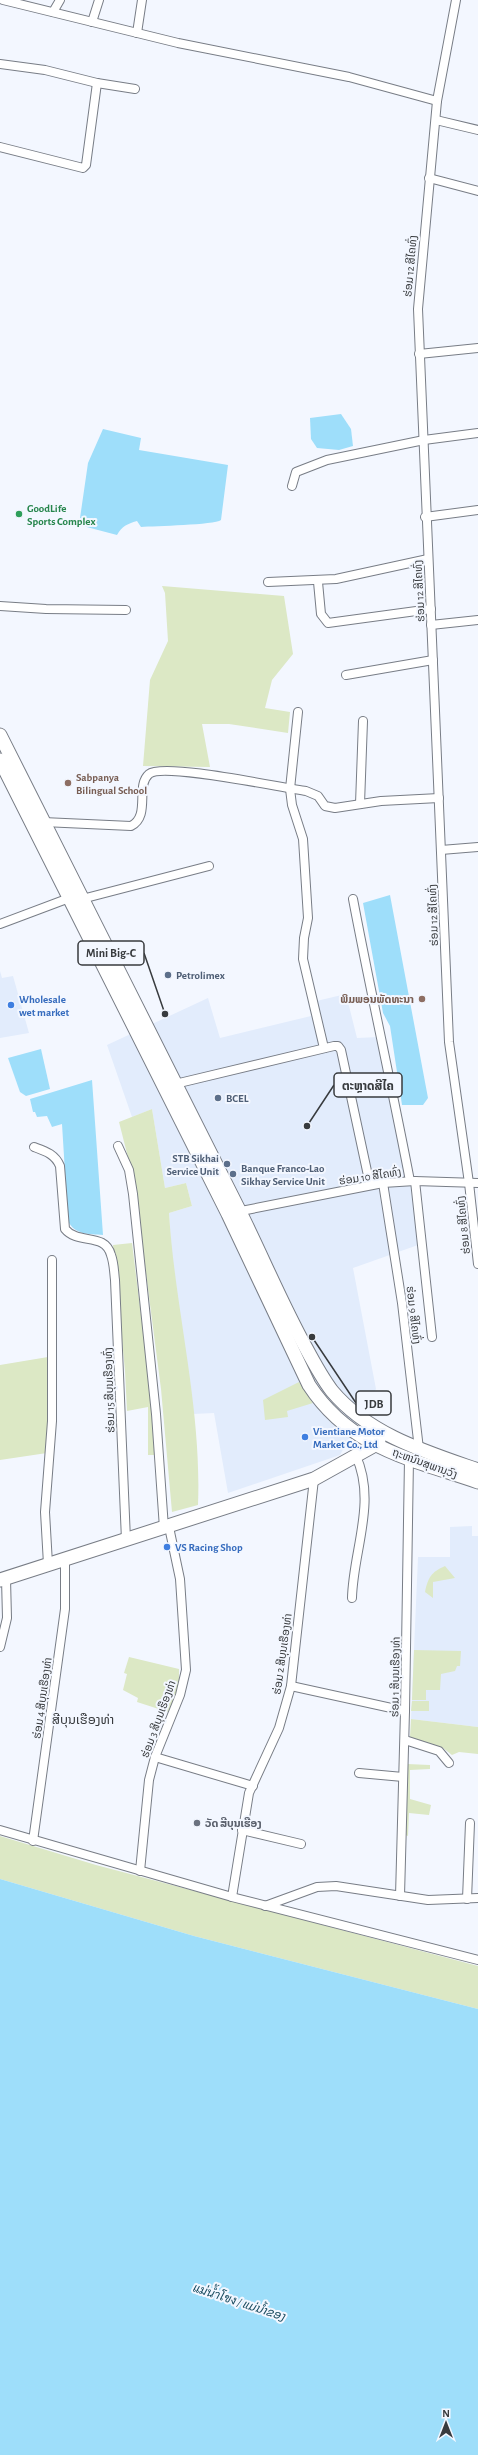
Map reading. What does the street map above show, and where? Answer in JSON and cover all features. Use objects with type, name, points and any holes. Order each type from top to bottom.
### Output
[{"type":"highway","points":[[0,735],[43,822],[76,897],[234,1213]]},
{"type":"highway","points":[[0,760],[76,897],[174,1084],[234,1213]]},
{"type":"highway","name":"ຖະຫນົນສຸພານຸວົງ","points":[[234,1213],[285,1311],[322,1376],[333,1392],[349,1407],[385,1434],[419,1449],[478,1470]]},
{"type":"highway","name":"ຖະຫນົນສຸພານຸວົງ","points":[[234,1213],[309,1385],[333,1416],[353,1432],[375,1445],[409,1459],[478,1482]]},
{"type":"highway","points":[[3,1580],[48,1564],[166,1528],[314,1478],[375,1445],[385,1434]]},
{"type":"street","points":[[5,0],[18,2],[137,33],[349,78],[437,101]]},
{"type":"street","points":[[53,12],[60,0]]},
{"type":"street","points":[[92,22],[99,0]]},
{"type":"street","points":[[137,33],[142,0]]},
{"type":"street","name":"ຮ່ອມ 12 ສີໄຄທົ່ງ","points":[[456,0],[437,101],[418,309],[424,440],[425,517],[433,660],[449,1042],[469,1183]]},
{"type":"street","points":[[0,64],[50,71],[97,83],[135,89]]},
{"type":"street","points":[[0,147],[83,168],[86,165],[97,83]]},
{"type":"street","points":[[436,120],[478,130]]},
{"type":"street","points":[[429,178],[478,191]]},
{"type":"street","points":[[420,354],[478,348]]},
{"type":"street","points":[[292,486],[296,472],[315,464],[424,440],[478,433]]},
{"type":"street","points":[[425,517],[478,510]]},
{"type":"street","points":[[268,582],[318,582],[428,559]]},
{"type":"street","points":[[318,582],[321,614],[328,623],[430,609]]},
{"type":"street","points":[[0,606],[46,609],[126,610]]},
{"type":"street","points":[[431,625],[478,620]]},
{"type":"street","points":[[346,675],[433,660]]},
{"type":"street","points":[[298,712],[290,789],[303,847],[308,918],[304,938],[303,959],[324,1048]]},
{"type":"street","points":[[360,804],[363,721]]},
{"type":"street","points":[[43,822],[131,826],[137,823],[141,814],[145,780],[150,774],[156,772],[189,772],[314,793],[325,806],[335,808],[360,804],[439,798]]},
{"type":"street","points":[[441,850],[478,847]]},
{"type":"street","points":[[0,924],[76,897],[210,866]]},
{"type":"street","points":[[353,900],[373,1008],[382,1036],[412,1181],[432,1337]]},
{"type":"street","points":[[174,1084],[324,1048],[338,1046],[341,1050],[370,1186]]},
{"type":"street","name":"ຮ່ອມ 3 ສີບຸນເຮືອງທ່າ","points":[[118,1146],[129,1170],[133,1194],[156,1414],[166,1528],[180,1579],[186,1670],[180,1695],[155,1757],[150,1780],[140,1871]]},
{"type":"street","name":"ຮ່ອມ 15 ສີບຸນເຮືອງທົ່ງ","points":[[34,1147],[49,1153],[57,1159],[60,1166],[65,1229],[76,1238],[95,1239],[103,1243],[111,1254],[115,1280],[126,1540]]},
{"type":"street","name":"ຮ່ອມ 10 ສີໄຄທົ່ງ","points":[[234,1213],[383,1183],[412,1181],[478,1183]]},
{"type":"street","name":"ຮ່ອມ 9 ສີໄຄທົ່ງ","points":[[383,1183],[402,1303],[419,1449]]},
{"type":"street","name":"ຮ່ອມ 8 ສີໄຄທົ່ງ","points":[[469,1183],[478,1264]]},
{"type":"street","points":[[48,1564],[46,1512],[52,1421],[52,1260]]},
{"type":"street","points":[[352,1598],[352,1584],[364,1526],[363,1471],[356,1456]]},
{"type":"street","name":"ຮ່ອມ 1 ສີບຸນເຮືອງທ່າ","points":[[400,1896],[406,1711],[409,1459]]},
{"type":"street","name":"ຮ່ອມ 2 ສີບຸນເຮືອງທ່າ","points":[[232,1898],[242,1830],[253,1786],[278,1728],[291,1686],[314,1478]]},
{"type":"street","name":"ຮ່ອມ 4 ສີບຸນເຮືອງທ່າ","points":[[33,1841],[65,1609],[65,1559]]},
{"type":"street","points":[[0,1647],[1,1637],[7,1618],[3,1580]]},
{"type":"street","points":[[291,1686],[406,1711]]},
{"type":"street","points":[[405,1740],[440,1751],[449,1763]]},
{"type":"street","points":[[155,1757],[253,1786]]},
{"type":"street","points":[[359,1774],[403,1777]]},
{"type":"street","points":[[467,1899],[470,1822]]},
{"type":"street","points":[[0,1830],[33,1841],[232,1898],[478,1960]]},
{"type":"street","points":[[242,1830],[301,1844]]},
{"type":"street","points":[[265,1906],[317,1887],[349,1886],[428,1900],[478,1898]]},
{"type":"shaded area","name":"Wholesale wet market","points":[[0,971],[2,978],[13,976],[29,1033],[0,1038]]},
{"type":"shaded area","points":[[346,994],[357,1038],[379,1037],[410,1181],[418,1245],[353,1268],[376,1389],[340,1455],[228,1493],[214,1413],[193,1414],[172,1263],[169,1213],[192,1206],[186,1183],[165,1188],[152,1109],[132,1117],[107,1045],[208,998],[220,1038],[311,1016],[308,1003]]},
{"type":"shaded area","points":[[472,1526],[472,1536],[478,1536],[478,1727],[411,1719],[418,1557],[450,1557],[450,1527]]},
{"type":"green space","points":[[162,586],[284,596],[293,654],[272,680],[265,708],[290,712],[288,733],[229,724],[202,724],[210,767],[143,766],[150,680],[168,641],[165,593]]},
{"type":"green space","points":[[152,1109],[165,1188],[186,1183],[192,1206],[169,1213],[172,1249],[196,1432],[198,1505],[172,1512],[161,1389],[134,1181],[119,1122]]},
{"type":"green space","points":[[132,1243],[148,1371],[155,1455],[148,1455],[148,1407],[127,1411],[125,1371],[113,1245]]},
{"type":"green space","points":[[48,1357],[47,1453],[0,1460],[0,1365]]},
{"type":"green space","points":[[299,1382],[313,1403],[287,1411],[288,1417],[265,1420],[263,1400]]},
{"type":"green space","points":[[445,1566],[455,1578],[433,1582],[433,1598],[425,1592],[427,1583],[433,1573]]},
{"type":"green space","points":[[414,1650],[461,1651],[460,1666],[457,1666],[455,1671],[441,1674],[440,1690],[426,1690],[426,1700],[412,1700]]},
{"type":"green space","points":[[129,1657],[179,1669],[179,1689],[168,1712],[137,1702],[138,1698],[123,1690],[127,1674],[124,1673]]},
{"type":"green space","points":[[412,1701],[429,1701],[429,1711],[411,1711]]},
{"type":"green space","points":[[411,1719],[478,1727],[478,1754],[459,1752],[452,1755],[443,1748],[410,1737]]},
{"type":"green space","points":[[407,1764],[430,1765],[430,1769],[410,1770],[410,1799],[431,1805],[429,1815],[409,1813],[408,1836],[403,1834]]},
{"type":"green space","points":[[0,1836],[96,1865],[478,1966],[478,2009],[194,1936],[0,1879]]},
{"type":"water","points":[[341,414],[351,429],[353,446],[339,450],[317,448],[311,439],[310,418]]},
{"type":"water","points":[[103,429],[141,438],[139,450],[228,465],[221,520],[196,524],[141,527],[137,521],[125,526],[117,535],[79,525],[88,463]]},
{"type":"water","points":[[390,895],[428,1098],[423,1105],[402,1105],[390,1026],[383,1013],[363,903]]},
{"type":"water","points":[[41,1049],[50,1089],[26,1096],[20,1092],[8,1058]]},
{"type":"water","points":[[92,1080],[103,1235],[88,1234],[78,1231],[71,1226],[68,1221],[62,1124],[52,1127],[47,1116],[37,1117],[35,1112],[33,1112],[30,1099]]},
{"type":"water","name":"แม่น้ำโขง / ແມ່ນ້ຳຂອງ","points":[[0,1879],[194,1936],[478,2009],[478,2455],[0,2455]]},
{"type":"place","name":"GoodLife Sports Complex","points":[[19,514]]},
{"type":"place","name":"Sabpanya Bilingual School","points":[[68,783]]},
{"type":"place","name":"Petrolimex","points":[[168,975]]},
{"type":"place","name":"ພິມພອນພັດທະນາ","points":[[422,999]]},
{"type":"place","name":"Wholesale wet market","points":[[11,1005]]},
{"type":"place","name":"Mini Big-C","points":[[165,1014]]},
{"type":"place","name":"BCEL","points":[[218,1098]]},
{"type":"place","name":"ຕະຫຼາດສີໄຄ","points":[[307,1126]]},
{"type":"place","name":"STB Sikhai Service Unit","points":[[227,1164]]},
{"type":"place","name":"Banque Franco-Lao Sikhay Service Unit","points":[[233,1174]]},
{"type":"place","name":"JDB","points":[[312,1337]]},
{"type":"place","name":"Vientiane Motor Market Co., Ltd","points":[[305,1437]]},
{"type":"place","name":"VS Racing Shop","points":[[167,1547]]},
{"type":"place","name":"ວັດ ສີບຸນເຮືອງ","points":[[197,1823]]},
{"type":"district","name":"ສີບຸນເຮືອງທ່າ","points":[[83,1719]]}]
